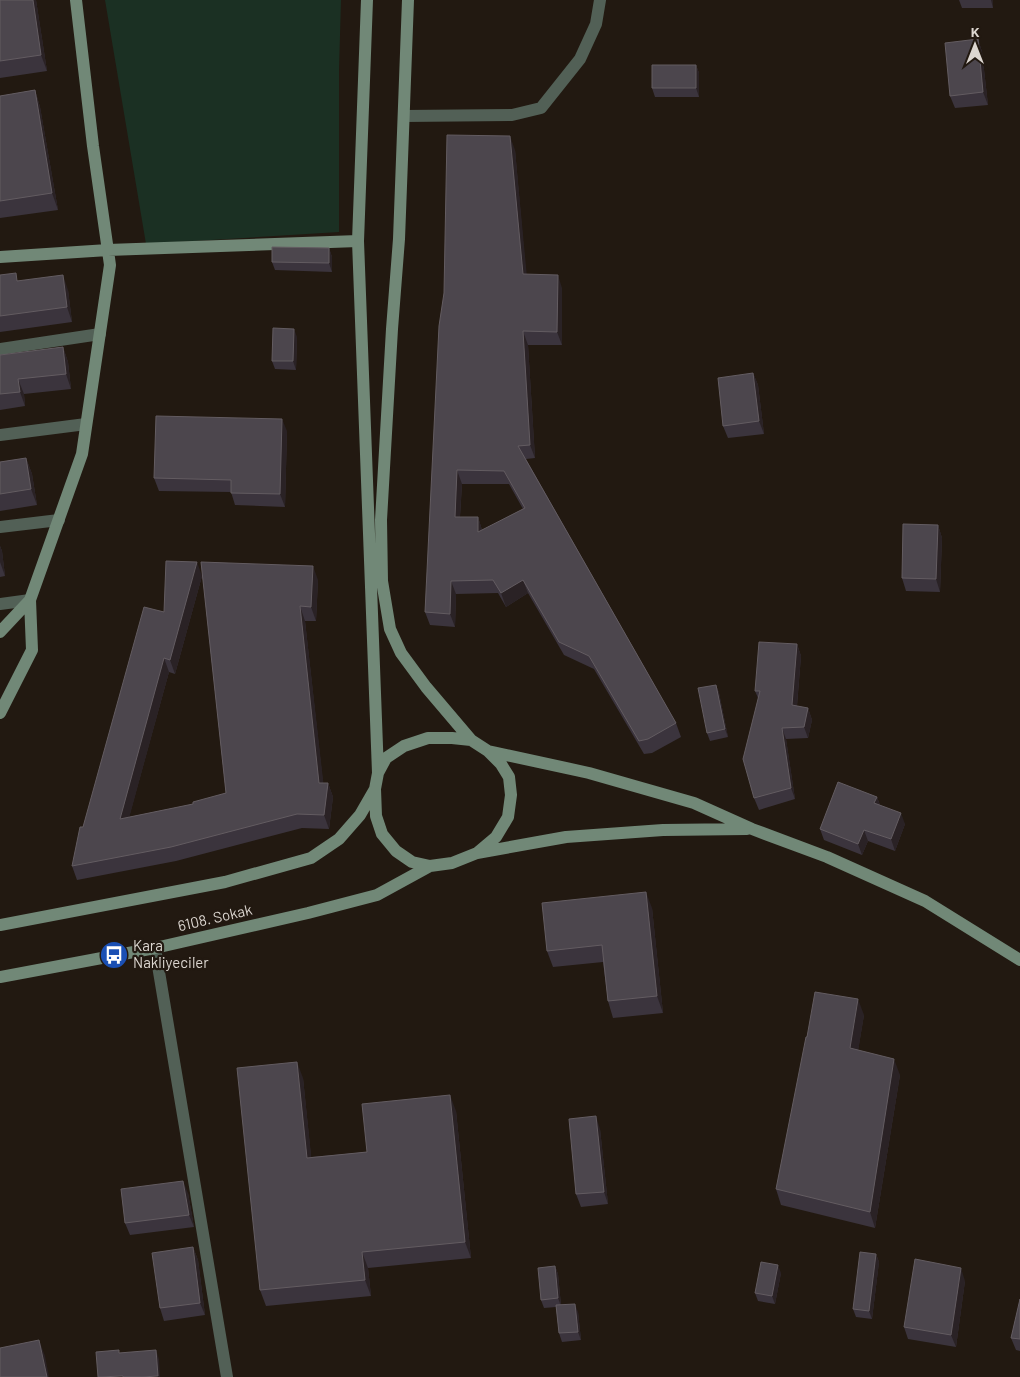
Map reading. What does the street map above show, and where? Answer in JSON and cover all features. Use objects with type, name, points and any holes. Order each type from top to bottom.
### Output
[{"type":"street","points":[[0,713],[32,650],[30,600],[82,454],[110,265],[93,146],[76,0]]},
{"type":"street","points":[[367,0],[358,241],[378,773],[375,789],[376,816],[382,834],[396,851],[412,862],[430,866],[452,863],[477,853],[566,838],[663,830],[752,829]]},
{"type":"street","points":[[408,0],[399,239],[381,520],[382,581],[390,629],[401,653],[426,687],[471,740],[488,751],[501,764],[509,777],[511,795],[508,816],[496,838],[477,853]]},
{"type":"street","points":[[404,116],[512,115],[541,108],[580,59],[596,24],[600,0]]},
{"type":"street","points":[[0,257],[108,250],[358,241]]},
{"type":"street","points":[[0,349],[100,334]]},
{"type":"street","points":[[0,435],[86,424]]},
{"type":"street","points":[[0,527],[59,520]]},
{"type":"street","points":[[0,604],[30,600]]},
{"type":"street","points":[[0,632],[30,600]]},
{"type":"street","points":[[378,773],[386,758],[404,746],[428,738],[471,740]]},
{"type":"street","points":[[488,751],[589,773],[694,803],[752,829],[827,857],[925,901],[1020,960]]},
{"type":"street","points":[[0,926],[225,882],[311,858],[339,839],[360,815],[375,789]]},
{"type":"street","name":"6108. Sokak","points":[[0,977],[156,948],[308,913],[377,895],[430,866]]},
{"type":"street","points":[[156,948],[227,1377]]},
{"type":"green space","points":[[105,0],[341,0],[339,232],[146,244]]},
{"type":"building","points":[[0,0],[33,0],[41,55],[0,61]]},
{"type":"building","points":[[978,39],[983,92],[950,96],[945,43]]},
{"type":"building","points":[[652,65],[696,65],[696,88],[652,88]]},
{"type":"building","points":[[35,90],[52,193],[0,201],[0,96]]},
{"type":"building","points":[[447,135],[510,136],[523,274],[558,275],[557,332],[523,331],[530,445],[518,446],[676,723],[648,739],[639,741],[589,656],[559,642],[523,580],[501,593],[493,580],[451,581],[450,614],[425,612],[439,326],[444,293]],"holes":[[[457,470],[504,471],[525,508],[478,532],[478,517],[455,517]]]},
{"type":"building","points":[[272,247],[329,248],[329,263],[272,262]]},
{"type":"building","points":[[16,273],[17,281],[63,275],[67,307],[0,316],[0,275]]},
{"type":"building","points":[[273,328],[294,329],[293,361],[272,361]]},
{"type":"building","points":[[63,347],[66,374],[18,379],[20,392],[0,394],[0,355]]},
{"type":"building","points":[[753,373],[759,421],[723,426],[718,378]]},
{"type":"building","points":[[156,416],[282,419],[280,494],[231,493],[231,480],[154,478]]},
{"type":"building","points":[[26,458],[31,489],[0,494],[0,462]]},
{"type":"building","points":[[903,524],[938,525],[936,579],[902,578]]},
{"type":"building","points":[[166,561],[197,562],[170,660],[164,658],[120,819],[193,804],[193,802],[226,793],[201,562],[313,566],[311,607],[300,606],[319,783],[328,783],[324,815],[297,814],[171,847],[72,866],[80,827],[83,827],[144,607],[164,612]]},
{"type":"building","points":[[759,642],[797,644],[792,705],[808,708],[804,727],[782,728],[791,788],[754,798],[743,759],[760,691],[755,691]]},
{"type":"building","points":[[716,685],[725,729],[707,733],[698,688]]},
{"type":"building","points":[[838,782],[877,797],[874,803],[901,813],[891,839],[864,830],[858,844],[820,829]]},
{"type":"building","points":[[646,892],[657,996],[608,1001],[602,945],[547,951],[542,903]]},
{"type":"building","points":[[815,992],[858,999],[850,1048],[894,1059],[870,1212],[776,1189]]},
{"type":"building","points":[[297,1062],[307,1158],[367,1152],[362,1104],[450,1095],[465,1242],[362,1252],[365,1280],[260,1290],[237,1068]]},
{"type":"building","points":[[596,1116],[604,1192],[576,1194],[569,1119]]},
{"type":"building","points":[[183,1181],[189,1215],[125,1223],[121,1189]]},
{"type":"building","points":[[193,1247],[200,1303],[160,1308],[152,1253]]},
{"type":"building","points":[[860,1252],[876,1254],[869,1311],[853,1309]]},
{"type":"building","points":[[915,1259],[961,1268],[951,1335],[904,1327]]},
{"type":"building","points":[[761,1262],[778,1265],[772,1296],[755,1293]]},
{"type":"building","points":[[555,1266],[558,1298],[541,1300],[538,1268]]},
{"type":"building","points":[[1020,1299],[1020,1339],[1011,1338]]},
{"type":"building","points":[[575,1304],[578,1332],[559,1333],[556,1305]]},
{"type":"building","points":[[39,1340],[47,1377],[0,1377],[0,1348]]},
{"type":"building","points":[[119,1350],[119,1353],[156,1350],[158,1376],[98,1377],[96,1352]]},
{"type":"place","name":"Kara Nakliyeciler","points":[[114,955]]}]
